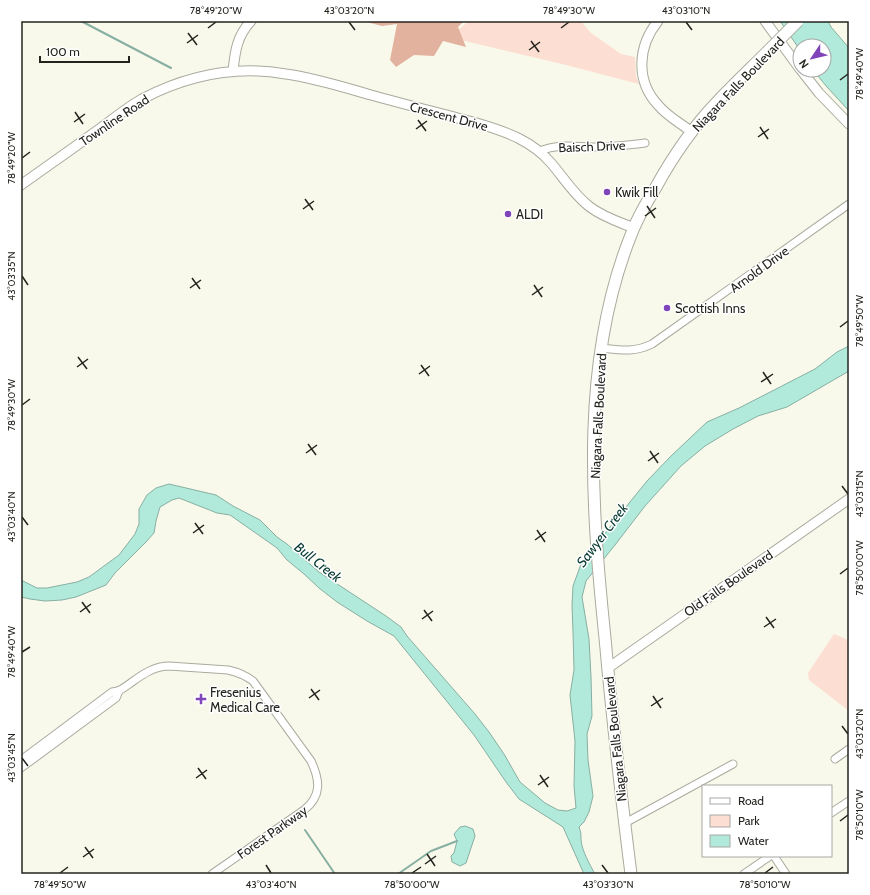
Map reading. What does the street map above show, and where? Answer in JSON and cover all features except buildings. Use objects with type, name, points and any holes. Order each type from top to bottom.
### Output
[{"type":"main road","name":"Niagara Falls Boulevard","points":[[631,874],[598,572],[594,503],[596,395],[605,322],[620,264],[634,228],[649,198],[678,150],[716,103],[798,21]]},
{"type":"street","points":[[233,71],[238,40],[251,21]]},
{"type":"street","points":[[658,21],[647,37],[643,51],[642,66],[644,78],[648,90],[655,102],[692,132]]},
{"type":"street","points":[[765,21],[792,58]]},
{"type":"street","name":"Crescent Drive","points":[[233,71],[261,71],[286,74],[329,83],[504,131],[524,140],[540,151],[574,192],[591,208],[604,216],[634,228]]},
{"type":"street","name":"Townline Road","points":[[21,185],[140,100],[185,81],[207,75],[233,71]]},
{"type":"street","points":[[807,78],[849,124]]},
{"type":"street","name":"Baisch Drive","points":[[540,151],[551,147],[562,146],[596,147],[645,143]]},
{"type":"street","name":"Arnold Drive","points":[[601,348],[631,350],[641,349],[652,344],[849,204]]},
{"type":"street","name":"Old Falls Boulevard","points":[[608,668],[849,499]]},
{"type":"street","name":"Forest Parkway","points":[[21,760],[112,692],[119,691],[146,672],[162,666],[228,670],[241,674],[253,681],[311,761],[316,773],[318,785],[316,796],[312,803],[304,810],[212,874]]},
{"type":"street","name":"Forest Parkway","points":[[21,768],[116,698],[119,691]]},
{"type":"street","points":[[835,759],[849,749]]},
{"type":"street","points":[[625,823],[733,764]]},
{"type":"street","points":[[832,812],[849,801]]},
{"type":"street","points":[[744,874],[769,857]]},
{"type":"street","points":[[775,857],[786,874]]},
{"type":"green space","points":[[469,21],[581,21],[591,33],[621,54],[635,57],[636,76],[639,84],[461,40],[454,33]]},
{"type":"green space","points":[[834,634],[846,639],[849,642],[849,711],[809,680],[808,673]]},
{"type":"shaded area","points":[[363,21],[464,21],[458,27],[466,47],[443,41],[434,56],[414,55],[396,67],[390,60],[397,24],[382,26]]},
{"type":"water","points":[[780,21],[828,21],[831,27],[849,48],[849,111],[820,78],[832,78],[832,38],[792,38]]},
{"type":"water","points":[[849,346],[849,371],[787,407],[758,416],[733,429],[705,446],[681,466],[645,506],[586,581],[582,597],[589,639],[592,716],[587,734],[588,760],[593,796],[589,812],[584,822],[579,827],[586,858],[595,874],[584,874],[563,827],[519,799],[474,735],[394,636],[337,602],[287,560],[277,548],[230,515],[217,513],[179,498],[172,500],[160,507],[154,533],[115,573],[106,585],[76,597],[62,600],[45,601],[21,597],[21,580],[37,588],[47,588],[77,582],[89,577],[119,555],[135,534],[139,524],[139,509],[147,495],[156,488],[169,484],[216,495],[260,520],[277,537],[319,572],[401,627],[489,732],[520,782],[545,803],[558,810],[567,811],[576,808],[574,786],[575,741],[570,695],[574,670],[572,605],[573,586],[581,564],[647,481],[707,422],[739,408],[815,369],[837,352]]},
{"type":"water","points":[[465,826],[473,829],[475,836],[466,863],[460,866],[452,862],[451,856],[454,853],[457,841],[454,834],[460,827]]},
{"type":"waterway","points":[[81,21],[171,68]]},
{"type":"waterway","points":[[305,830],[335,874]]},
{"type":"waterway","points":[[398,874],[431,851],[457,841]]},
{"type":"place","name":"Kwik Fill","points":[[607,192]]},
{"type":"place","name":"ALDI","points":[[508,214]]},
{"type":"place","name":"Scottish Inns","points":[[667,308]]},
{"type":"place","name":"Fresenius Medical Care","points":[[201,699]]},
{"type":"water label","name":"Sawyer Creek","points":[[602,535]]},
{"type":"water label","name":"Bull Creek","points":[[318,562]]}]
